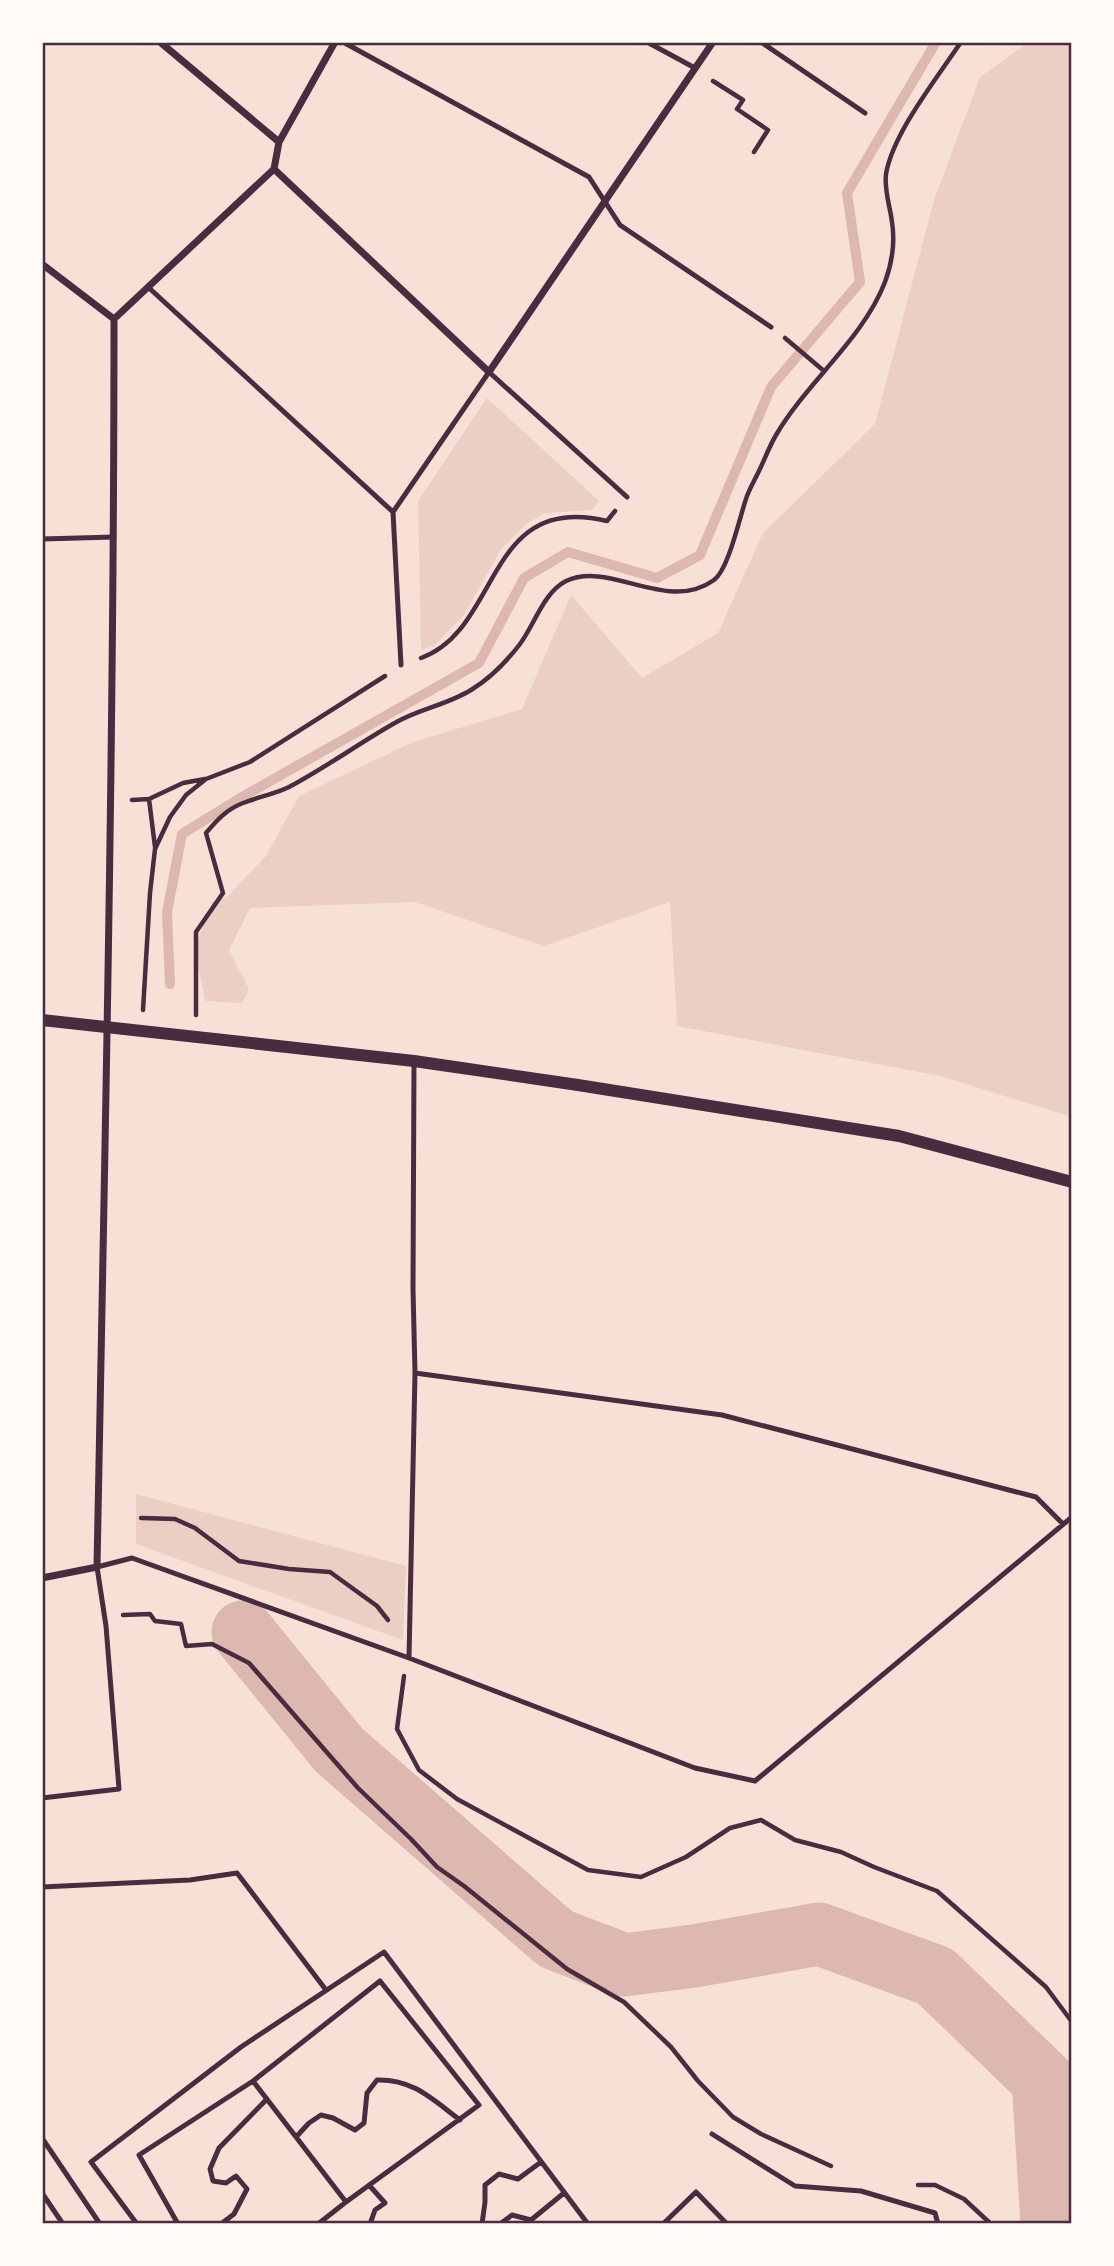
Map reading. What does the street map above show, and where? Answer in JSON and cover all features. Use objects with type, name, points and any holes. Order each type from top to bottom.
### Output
[{"type":"street","points":[[160,42],[279,142]]},
{"type":"street","points":[[42,1578],[97,1567],[114,537],[114,319],[274,169],[279,142],[335,42]]},
{"type":"street","points":[[274,169],[489,372],[713,42]]},
{"type":"street","points":[[42,264],[114,319]]},
{"type":"street","points":[[42,1020],[414,1061],[899,1136],[1072,1182]]},
{"type":"lane","points":[[343,42],[589,177],[620,225],[771,327]]},
{"type":"lane","points":[[647,42],[695,68]]},
{"type":"lane","points":[[761,42],[864,113]]},
{"type":"lane","points":[[148,287],[393,512]]},
{"type":"lane","points":[[401,665],[393,512],[489,372],[627,497]]},
{"type":"lane","points":[[42,539],[114,537]]},
{"type":"lane","points":[[409,1658],[415,1373],[414,1061]]},
{"type":"lane","points":[[415,1373],[722,1415],[1036,1497],[1063,1524]]},
{"type":"lane","points":[[42,1798],[119,1789],[104,1615],[97,1567],[132,1558],[409,1658],[695,1768],[755,1781],[1072,1517]]},
{"type":"lane","points":[[42,1887],[190,1880],[237,1873],[326,1990]]},
{"type":"lane","points":[[137,2224],[91,2162],[241,2047],[384,1952],[588,2224]]},
{"type":"lane","points":[[178,2224],[139,2155],[253,2081],[380,1981],[479,2105]]},
{"type":"lane","points":[[296,2137],[321,2115],[355,2130],[364,2123],[368,2093],[377,2080],[394,2080],[421,2091],[460,2120]]},
{"type":"lane","points":[[253,2081],[346,2202]]},
{"type":"lane","points":[[318,2224],[491,2095]]},
{"type":"lane","points":[[221,2224],[234,2214],[247,2189],[236,2176],[226,2183],[213,2181],[210,2169],[219,2148],[267,2099]]},
{"type":"lane","points":[[712,2134],[796,2186],[861,2191],[934,2213],[938,2224]]},
{"type":"lane","points":[[42,2138],[100,2224]]},
{"type":"lane","points":[[482,2224],[485,2185],[499,2174],[518,2179],[541,2162]]},
{"type":"lane","points":[[369,2185],[385,2203],[375,2210],[370,2224]]},
{"type":"lane","points":[[663,2224],[696,2192],[727,2224]]},
{"type":"lane","points":[[42,2193],[63,2224]]},
{"type":"lane","points":[[500,2224],[512,2216],[531,2220],[564,2193]]},
{"type":"path","points":[[196,1037],[196,932],[223,893],[206,833],[223,814],[240,803],[285,789],[394,723],[473,689],[498,668],[520,643],[551,593],[566,581],[600,577],[682,592],[701,587],[717,578],[725,565],[748,494],[776,435],[873,308],[886,279],[893,250],[886,185],[891,157],[899,135],[961,42]]},
{"type":"path","points":[[695,68],[743,100],[737,109],[768,130],[754,152]]},
{"type":"path","points":[[771,327],[824,371]]},
{"type":"path","points":[[110,802],[149,799],[176,786],[206,779],[250,762],[401,665],[432,654],[452,640],[464,626],[506,554],[536,527],[550,521],[572,518],[593,517],[607,521],[627,497]]},
{"type":"path","points":[[155,849],[170,817],[186,795],[206,779]]},
{"type":"path","points":[[141,1030],[155,849],[149,799]]},
{"type":"path","points":[[141,1518],[175,1519],[195,1528],[239,1561],[330,1572],[377,1606],[392,1624]]},
{"type":"path","points":[[104,1615],[150,1614],[155,1621],[181,1624],[186,1646],[212,1643],[249,1663],[358,1788],[437,1867],[567,1969],[624,2002],[671,2047],[698,2081],[733,2117],[807,2157],[837,2168]]},
{"type":"path","points":[[409,1658],[401,1684],[397,1729],[419,1770],[468,1805],[588,1870],[641,1877],[686,1857],[730,1828],[761,1820],[794,1840],[841,1852],[937,1891],[1046,1987],[1072,2022]]},
{"type":"path","points":[[911,2184],[935,2185],[955,2194],[991,2224]]},
{"type":"shaded area","points":[[1029,42],[1072,42],[1072,1117],[940,1076],[677,1026],[670,902],[544,946],[415,902],[250,908],[229,950],[249,989],[242,1003],[205,1001],[195,948],[212,902],[228,896],[266,856],[299,796],[413,742],[522,709],[571,595],[642,678],[718,633],[763,533],[875,424],[934,200],[980,77]]},
{"type":"shaded area","points":[[487,398],[599,501],[592,510],[545,513],[526,524],[501,549],[464,615],[435,645],[421,650],[418,501]]},
{"type":"shaded area","points":[[136,1494],[406,1566],[403,1640],[136,1544]]},
{"type":"waterway","points":[[170,984],[167,912],[182,834],[242,797],[479,663],[524,578],[568,552],[657,578],[700,555],[771,387],[860,282],[847,193],[936,42]]},
{"type":"waterway","points":[[243,1632],[339,1750],[556,1939],[624,1965],[694,1956],[819,1934],[935,1976],[1043,2080],[1052,2224]]}]
